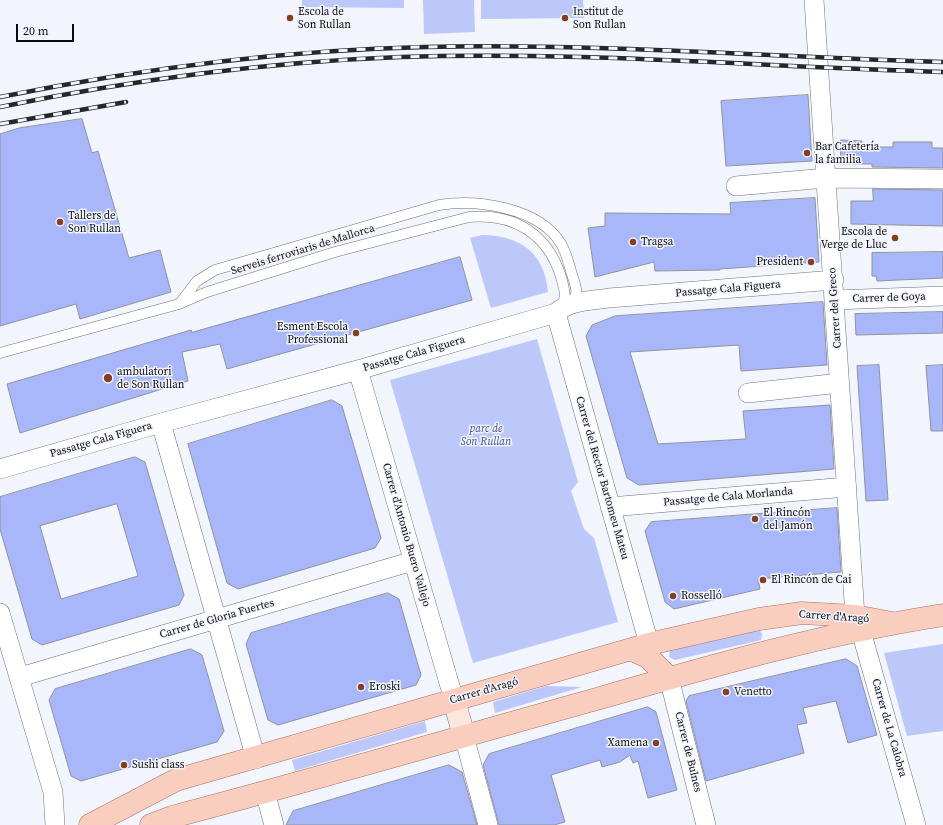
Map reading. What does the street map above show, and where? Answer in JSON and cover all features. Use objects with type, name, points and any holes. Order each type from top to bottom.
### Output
[{"type":"main road","name":"Carrer d'Aragó","points":[[90,825],[176,780],[256,759],[454,700],[641,647],[759,618],[802,613],[858,624],[892,623],[943,615]]},
{"type":"main road","points":[[151,825],[172,817],[266,792],[669,678],[814,641]]},
{"type":"main road","points":[[641,647],[648,657],[669,678]]},
{"type":"main road","points":[[256,759],[266,792]]},
{"type":"street","name":"Carrer del Greco","points":[[814,0],[847,487],[858,624]]},
{"type":"street","points":[[736,186],[826,178],[943,179]]},
{"type":"street","name":"Passatge Cala Figuera","points":[[0,469],[161,423],[358,370],[564,308],[609,298],[834,280]]},
{"type":"street","name":"Carrer de Goya","points":[[834,300],[943,296]]},
{"type":"street","name":"Carrer del Rector Bartomeu Mateu","points":[[564,308],[641,647]]},
{"type":"street","name":"Carrer d'Antonio Buero Vallejo","points":[[358,370],[454,700]]},
{"type":"street","points":[[748,393],[840,383]]},
{"type":"street","points":[[161,423],[256,759]]},
{"type":"street","name":"Passatge de Cala Morlanda","points":[[610,507],[847,487]]},
{"type":"street","name":"Carrer de Gloria Fuertes","points":[[20,677],[413,561]]},
{"type":"street","points":[[0,613],[53,792],[55,825]]},
{"type":"street","points":[[814,641],[858,624]]},
{"type":"street","name":"Carrer de La Calobra","points":[[858,624],[916,825]]},
{"type":"street","name":"Carrer de Bulnes","points":[[669,678],[706,825]]},
{"type":"street","points":[[454,700],[488,825]]},
{"type":"street","points":[[266,792],[274,825]]},
{"type":"lane","points":[[179,304],[197,281],[215,270],[439,205],[465,203],[491,205],[508,209],[534,220],[553,234],[565,252],[576,290],[576,298],[564,308]]},
{"type":"lane","name":"Serveis ferroviaris de Mallorca","points":[[0,353],[179,304],[207,292],[334,252],[462,218],[478,216],[496,217],[515,224],[531,232],[547,246],[553,256],[565,295],[564,308]]},
{"type":"green space","points":[[302,0],[404,0],[404,8],[302,7]]},
{"type":"green space","points":[[423,0],[474,0],[475,32],[424,34]]},
{"type":"green space","points":[[481,0],[583,0],[584,18],[481,19]]},
{"type":"green space","points":[[482,235],[508,239],[519,243],[528,249],[536,257],[541,266],[546,278],[548,292],[491,308],[470,238]]},
{"type":"green space","name":"parc de Son Rullan","points":[[537,339],[578,482],[571,491],[584,529],[594,538],[618,622],[473,663],[390,380]]},
{"type":"green space","points":[[759,629],[762,634],[761,640],[675,660],[669,657],[670,650]]},
{"type":"green space","points":[[943,644],[943,731],[907,736],[884,653]]},
{"type":"green space","points":[[546,686],[582,687],[495,713],[493,702]]},
{"type":"green space","points":[[425,721],[427,732],[295,771],[292,760]]},
{"type":"building","points":[[808,95],[812,161],[726,166],[721,101]]},
{"type":"building","name":"Tallers de Son Rullan","points":[[82,119],[92,153],[98,151],[129,258],[160,250],[171,292],[80,319],[76,304],[0,326],[0,134],[19,128]]},
{"type":"building","points":[[841,140],[862,141],[862,147],[893,147],[893,142],[932,142],[932,148],[943,148],[943,168],[872,167],[872,164],[841,164]]},
{"type":"building","points":[[873,189],[943,190],[943,226],[851,224],[851,201],[873,201]]},
{"type":"building","points":[[815,198],[819,262],[720,270],[655,271],[654,262],[595,277],[588,228],[605,226],[605,213],[731,214],[730,203]]},
{"type":"building","points":[[943,252],[943,278],[877,281],[876,276],[872,276],[872,253]]},
{"type":"building","points":[[460,257],[472,300],[227,369],[220,344],[182,352],[188,381],[20,433],[7,384],[191,330],[192,332]]},
{"type":"building","points":[[823,302],[827,365],[741,371],[739,345],[630,352],[658,444],[746,439],[743,411],[830,405],[834,469],[639,485],[627,478],[586,336],[592,325],[615,316]]},
{"type":"building","points":[[943,312],[943,333],[856,335],[855,314]]},
{"type":"building","points":[[879,365],[888,500],[866,501],[857,366]]},
{"type":"building","points":[[943,365],[943,431],[931,431],[926,366]]},
{"type":"building","points":[[332,400],[342,406],[381,538],[375,548],[238,589],[227,583],[188,444]]},
{"type":"building","points":[[135,457],[145,462],[184,595],[179,605],[42,645],[32,639],[0,529],[0,497]],"holes":[[[117,504],[138,576],[61,599],[40,526]]]},
{"type":"building","points":[[837,508],[841,572],[758,579],[760,589],[674,609],[665,602],[645,531],[651,522]]},
{"type":"building","points":[[388,593],[399,599],[421,675],[416,685],[278,725],[268,720],[246,644],[251,633]]},
{"type":"building","points":[[191,649],[202,655],[224,731],[217,742],[81,781],[71,776],[49,700],[55,689]]},
{"type":"building","points":[[846,659],[857,666],[877,735],[848,743],[836,701],[803,708],[807,723],[797,725],[804,753],[706,781],[686,701],[689,696]]},
{"type":"building","points":[[648,707],[656,712],[677,790],[648,798],[638,761],[633,763],[630,755],[620,762],[602,767],[600,760],[551,775],[565,822],[554,825],[499,825],[483,765],[489,754]]},
{"type":"building","points":[[449,765],[462,772],[477,825],[286,825],[293,811]]},
{"type":"railway","points":[[0,97],[105,78],[211,63],[318,52],[371,49],[490,46],[555,47],[943,62]]},
{"type":"railway","points":[[0,107],[99,88],[199,74],[300,63],[401,57],[537,56],[672,60],[943,72]]},
{"type":"railway","points":[[0,124],[126,102]]},
{"type":"place","name":"Escola de Son Rullan","points":[[290,18]]},
{"type":"place","name":"Institut de Son Rullan","points":[[565,18]]},
{"type":"place","name":"Bar Cafetería la familia","points":[[807,153]]},
{"type":"place","name":"Tallers de Son Rullan","points":[[60,222]]},
{"type":"place","name":"Escola de Verge de Lluc","points":[[895,238]]},
{"type":"place","name":"Tragsa","points":[[633,242]]},
{"type":"place","name":"President","points":[[811,262]]},
{"type":"place","name":"Esment Escola Professional","points":[[356,333]]},
{"type":"place","name":"ambulatori de Son Rullan","points":[[108,378]]},
{"type":"place","name":"El Rincón del Jamón","points":[[755,519]]},
{"type":"place","name":"El Rincón de Cai","points":[[763,580]]},
{"type":"place","name":"Rosselló","points":[[673,596]]},
{"type":"place","name":"Eroski","points":[[361,687]]},
{"type":"place","name":"Venetto","points":[[726,692]]},
{"type":"place","name":"Xamena","points":[[656,743]]},
{"type":"place","name":"Sushi class","points":[[124,765]]}]
